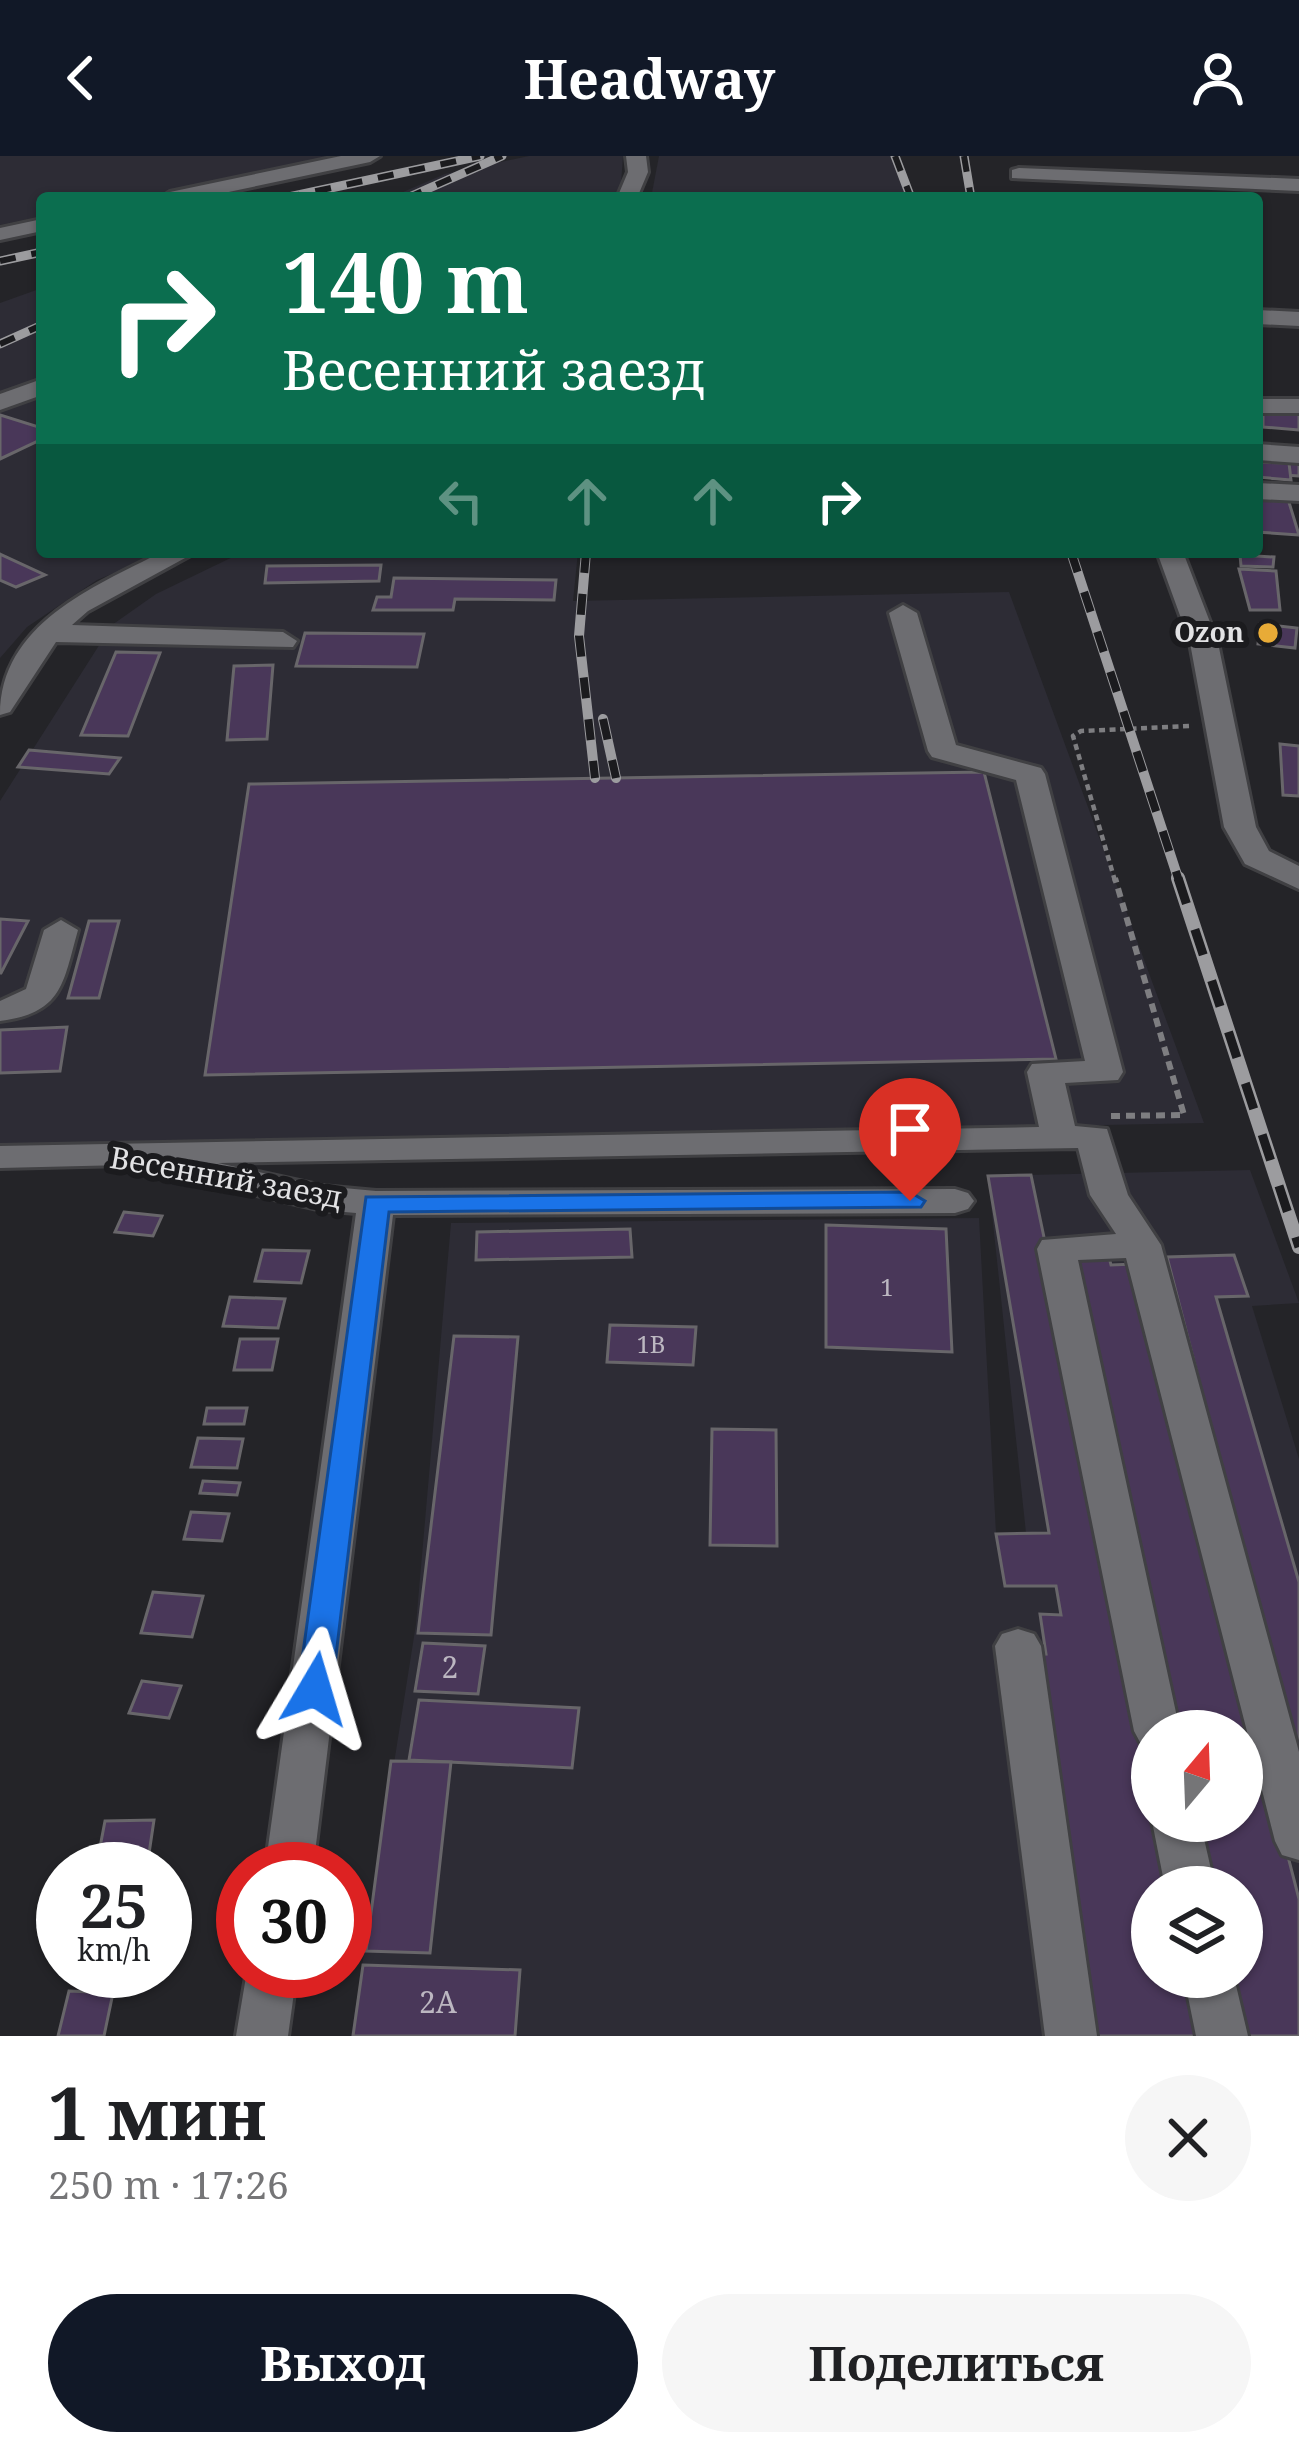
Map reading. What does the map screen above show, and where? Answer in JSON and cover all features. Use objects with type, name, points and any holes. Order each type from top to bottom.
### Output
[{"type":"street","points":[[199,192],[370,156]]},
{"type":"street","points":[[630,192],[638,172],[636,156]]},
{"type":"street","points":[[1018,165],[1299,185]]},
{"type":"street","points":[[0,234],[36,226]]},
{"type":"street","points":[[1263,317],[1299,320]]},
{"type":"street","points":[[0,403],[36,388]]},
{"type":"street","points":[[1263,406],[1299,406]]},
{"type":"street","points":[[1263,452],[1299,455]]},
{"type":"street","points":[[1263,490],[1299,493]]},
{"type":"street","points":[[0,706],[48,633],[94,593],[170,558]]},
{"type":"street","points":[[1172,558],[1204,644],[1240,827],[1256,857],[1299,879]]},
{"type":"street","points":[[903,613],[943,751],[1030,774],[1105,1072],[1045,1072],[1057,1127]]},
{"type":"street","points":[[48,633],[283,641]]},
{"type":"street","points":[[0,1011],[26,1010],[38,1002],[62,930]]},
{"type":"street","points":[[124,1154],[1057,1127],[1094,1137],[1109,1195],[1142,1245],[1299,1841]]},
{"type":"street","name":"Весенний заезд","points":[[0,1157],[124,1154],[322,1198],[376,1203],[955,1201]]},
{"type":"street","points":[[293,1842],[376,1203]]},
{"type":"street","points":[[1142,1245],[1056,1249],[1153,1710]]},
{"type":"street","points":[[1018,1646],[1071,2036]]},
{"type":"street","points":[[262,2036],[268,1998]]},
{"type":"street","points":[[1214,1998],[1222,2036]]},
{"type":"path","points":[[1057,1127],[1184,1115],[1073,736],[1081,731],[1198,726]]},
{"type":"shaded area","points":[[0,156],[344,156],[164,192],[36,192],[36,217],[0,225]]},
{"type":"shaded area","points":[[529,156],[623,156],[620,192],[403,192],[445,174]]},
{"type":"shaded area","points":[[659,156],[892,156],[906,192],[652,192]]},
{"type":"shaded area","points":[[36,290],[36,558],[151,558],[97,580],[27,627],[0,658],[0,303]]},
{"type":"shaded area","points":[[231,558],[577,558],[573,601],[1009,592],[1204,1123],[0,1147],[0,801],[112,625],[156,594]]},
{"type":"shaded area","points":[[1250,1170],[1299,1303],[1252,1306],[1299,1459],[1299,2036],[351,2036],[357,1998],[372,1998],[372,1903],[416,1624],[451,1223],[979,1218],[996,1533],[1026,1533],[988,1176]]},
{"type":"building","points":[[1263,411],[1299,413],[1299,430],[1263,427]]},
{"type":"building","points":[[0,415],[36,426],[36,442],[0,459]]},
{"type":"building","points":[[1263,460],[1299,462],[1299,476],[1263,473]]},
{"type":"building","points":[[1263,462],[1289,463],[1291,480],[1263,478]]},
{"type":"building","points":[[1263,498],[1288,499],[1299,535],[1263,532]]},
{"type":"building","points":[[0,554],[45,575],[16,587],[0,580]]},
{"type":"building","points":[[1274,557],[1273,567],[1241,566],[1240,558]]},
{"type":"building","points":[[381,565],[379,581],[265,583],[267,566]]},
{"type":"building","points":[[1239,569],[1276,571],[1280,610],[1250,610]]},
{"type":"building","points":[[394,578],[556,580],[554,600],[455,599],[453,610],[373,610],[377,597],[391,597]]},
{"type":"building","points":[[1260,624],[1297,628],[1295,648],[1258,644]]},
{"type":"building","points":[[305,633],[424,634],[417,667],[296,666]]},
{"type":"building","points":[[116,652],[160,653],[128,736],[81,735]]},
{"type":"building","points":[[273,665],[267,739],[227,740],[234,666]]},
{"type":"building","points":[[1280,744],[1299,746],[1299,796],[1283,795]]},
{"type":"building","points":[[29,750],[120,758],[109,774],[18,767]]},
{"type":"building","points":[[984,772],[1056,1059],[205,1075],[249,784]]},
{"type":"building","points":[[0,919],[28,921],[1,973],[0,973]]},
{"type":"building","points":[[89,921],[119,921],[99,998],[68,998]]},
{"type":"building","points":[[67,1027],[60,1071],[0,1073],[0,1030]]},
{"type":"building","points":[[1031,1175],[1143,1710],[1131,1710],[1131,1842],[1170,1842],[1176,1866],[1131,1866],[1131,1998],[1203,1998],[1211,2036],[1088,2036],[1026,1655],[1046,1654],[1040,1614],[1061,1615],[1056,1586],[1005,1586],[996,1534],[1049,1533],[988,1176]]},
{"type":"building","points":[[124,1212],[162,1216],[153,1236],[115,1232]]},
{"type":"building","points":[[826,1225],[946,1229],[952,1352],[826,1347]]},
{"type":"building","points":[[630,1229],[632,1257],[476,1260],[477,1232]]},
{"type":"building","points":[[263,1250],[309,1251],[301,1283],[255,1281]]},
{"type":"building","points":[[1234,1255],[1248,1296],[1216,1297],[1299,1582],[1299,1769],[1167,1257]]},
{"type":"building","points":[[1074,1257],[1109,1257],[1111,1265],[1135,1264],[1250,1710],[1174,1710]]},
{"type":"building","points":[[230,1297],[285,1299],[278,1328],[223,1326]]},
{"type":"building","points":[[610,1325],[696,1327],[693,1365],[607,1362]]},
{"type":"building","points":[[454,1336],[518,1337],[491,1635],[418,1633]]},
{"type":"building","points":[[240,1339],[278,1339],[272,1370],[234,1370]]},
{"type":"building","points":[[207,1408],[247,1408],[244,1424],[204,1424]]},
{"type":"building","points":[[712,1429],[776,1430],[777,1546],[710,1545]]},
{"type":"building","points":[[198,1438],[243,1439],[237,1468],[191,1467]]},
{"type":"building","points":[[203,1481],[240,1483],[237,1495],[200,1493]]},
{"type":"building","points":[[191,1512],[229,1514],[222,1541],[184,1539]]},
{"type":"building","points":[[153,1592],[203,1596],[192,1637],[141,1633]]},
{"type":"building","points":[[423,1643],[485,1646],[478,1694],[415,1691]]},
{"type":"building","points":[[142,1681],[181,1686],[169,1718],[129,1713]]},
{"type":"building","points":[[419,1700],[579,1708],[572,1768],[409,1760]]},
{"type":"building","points":[[1263,1760],[1299,1899],[1299,2036],[1247,2036],[1239,1998],[1263,1998],[1263,1866],[1210,1866],[1204,1842],[1263,1842]]},
{"type":"building","points":[[391,1761],[451,1762],[430,1953],[372,1951],[372,1905]]},
{"type":"building","points":[[154,1820],[151,1842],[101,1842],[105,1821]]},
{"type":"building","points":[[372,1965],[520,1970],[515,2036],[353,2036],[358,1998],[372,1998]]},
{"type":"building","points":[[67,1998],[112,1998],[104,2036],[58,2036]]},
{"type":"railway","points":[[312,192],[480,156]]},
{"type":"railway","points":[[421,192],[502,156]]},
{"type":"railway","points":[[895,156],[909,192]]},
{"type":"railway","points":[[964,156],[970,192]]},
{"type":"railway","points":[[0,261],[36,253]]},
{"type":"railway","points":[[0,344],[36,328]]},
{"type":"railway","points":[[586,558],[579,636],[595,778]]},
{"type":"railway","points":[[1073,558],[1179,881]]},
{"type":"railway","points":[[603,719],[616,778]]},
{"type":"railway","points":[[1178,878],[1299,1247]]},
{"type":"place","name":"Ozon","points":[[1268,633]]},
{"type":"route","points":[[315,1689],[376,1203],[910,1201]]}]
